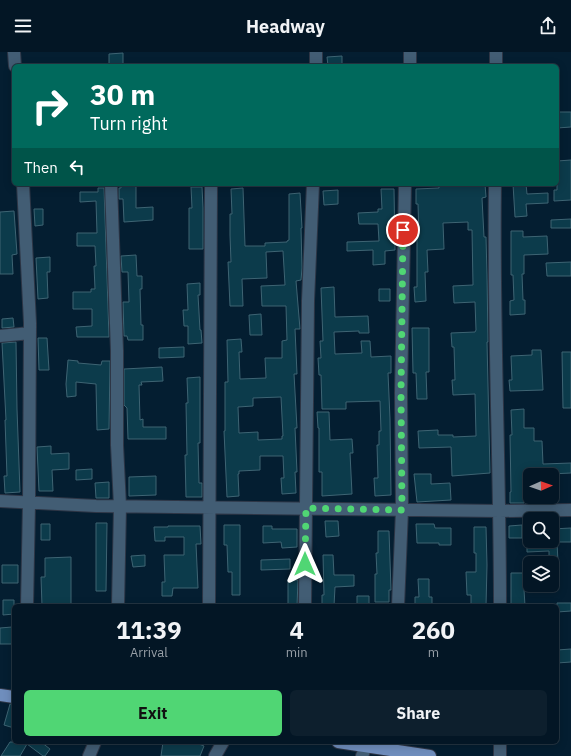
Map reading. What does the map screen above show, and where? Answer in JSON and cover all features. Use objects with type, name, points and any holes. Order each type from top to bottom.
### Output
[{"type":"main road","points":[[0,695],[12,697]]},
{"type":"main road","points":[[344,744],[364,751],[391,746],[430,756]]},
{"type":"street","points":[[14,52],[15,64]]},
{"type":"street","points":[[316,52],[316,64]]},
{"type":"street","points":[[410,52],[410,64]]},
{"type":"street","points":[[496,52],[496,64]]},
{"type":"street","points":[[23,186],[30,333],[27,604]]},
{"type":"street","points":[[111,186],[117,351],[117,445],[120,506],[118,604]]},
{"type":"street","points":[[209,604],[211,186]]},
{"type":"street","points":[[305,604],[308,301],[313,186]]},
{"type":"street","points":[[398,604],[402,510],[401,393],[405,186]]},
{"type":"street","points":[[495,186],[494,279],[500,511],[500,604]]},
{"type":"street","points":[[0,336],[30,333]]},
{"type":"street","points":[[0,501],[120,506],[500,511],[571,510]]},
{"type":"street","points":[[89,756],[94,744]]},
{"type":"street","points":[[215,756],[222,744]]},
{"type":"street","points":[[500,744],[500,756]]},
{"type":"building","points":[[123,53],[123,64],[109,64],[109,54]]},
{"type":"building","points":[[342,56],[342,64],[328,64],[327,57]]},
{"type":"building","points":[[559,112],[571,112],[571,127],[559,128]]},
{"type":"building","points":[[571,160],[571,200],[554,201],[554,190],[557,190],[557,186],[559,186],[559,161]]},
{"type":"building","points":[[121,186],[136,186],[136,208],[153,207],[153,220],[124,222],[123,199],[119,199],[119,188],[121,188]]},
{"type":"building","points":[[439,186],[485,186],[486,197],[482,198],[484,237],[486,237],[490,473],[452,476],[451,447],[419,448],[418,431],[438,430],[438,435],[453,435],[453,437],[476,436],[475,394],[453,395],[452,380],[455,380],[454,347],[452,347],[451,333],[475,332],[476,330],[475,302],[454,303],[453,286],[473,285],[472,230],[468,230],[468,222],[443,223],[444,249],[427,250],[428,272],[425,272],[426,301],[415,302],[414,287],[417,287],[417,236],[419,236],[416,189],[439,188]]},
{"type":"building","points":[[513,186],[526,186],[527,194],[548,193],[548,203],[526,204],[527,216],[515,217]]},
{"type":"building","points":[[191,187],[202,187],[203,249],[189,249],[189,208],[192,208]]},
{"type":"building","points":[[98,188],[104,188],[109,337],[77,337],[76,327],[92,326],[92,309],[73,309],[73,292],[91,292],[91,289],[95,289],[94,266],[96,266],[95,246],[77,246],[77,233],[97,233],[96,201],[80,202],[80,192],[98,192]]},
{"type":"building","points":[[243,188],[245,246],[265,246],[265,243],[287,242],[289,240],[289,194],[300,193],[302,268],[301,280],[296,281],[300,329],[295,329],[297,374],[294,374],[297,428],[295,428],[297,472],[295,472],[296,493],[282,494],[281,478],[284,478],[283,456],[260,456],[260,470],[239,471],[239,496],[227,497],[224,431],[225,382],[228,382],[227,340],[241,339],[242,352],[239,352],[240,379],[266,378],[265,358],[282,358],[282,341],[287,340],[286,306],[262,306],[261,286],[285,285],[283,251],[266,252],[267,278],[242,279],[243,306],[230,306],[228,262],[231,262],[231,189]],"holes":[[[281,397],[282,439],[258,440],[258,432],[239,433],[238,407],[253,406],[253,398]]]},
{"type":"building","points":[[381,189],[394,189],[395,250],[385,251],[385,264],[373,265],[373,250],[347,251],[347,242],[379,241],[378,224],[359,224],[358,213],[378,212],[378,209],[382,209]]},
{"type":"building","points":[[338,190],[338,204],[324,205],[323,191]]},
{"type":"building","points":[[34,209],[43,209],[43,225],[35,226]]},
{"type":"building","points":[[14,211],[17,254],[12,255],[13,274],[0,274],[0,212]]},
{"type":"building","points":[[571,219],[571,228],[551,228],[551,220]]},
{"type":"building","points":[[511,231],[523,231],[523,237],[547,236],[548,254],[524,255],[524,274],[522,274],[525,314],[510,315],[510,301],[514,300],[513,275],[511,275]]},
{"type":"building","points":[[136,255],[137,276],[142,276],[142,289],[140,289],[143,340],[128,340],[127,336],[124,336],[123,302],[129,302],[128,272],[122,272],[121,256]]},
{"type":"building","points":[[50,257],[50,272],[47,272],[48,298],[38,299],[36,258]]},
{"type":"building","points":[[571,262],[571,276],[547,276],[546,263]]},
{"type":"building","points":[[200,283],[200,295],[198,295],[202,343],[188,344],[188,326],[184,326],[183,310],[188,310],[187,284]]},
{"type":"building","points":[[334,287],[335,317],[368,316],[369,333],[359,333],[359,331],[334,332],[335,354],[362,353],[361,341],[370,341],[371,357],[391,356],[391,373],[388,373],[391,495],[375,496],[374,478],[378,478],[377,445],[379,445],[379,431],[381,431],[380,401],[346,402],[346,409],[322,409],[321,375],[319,375],[318,358],[321,358],[320,341],[323,341],[321,288]]},
{"type":"building","points":[[379,289],[390,289],[390,301],[379,301]]},
{"type":"building","points":[[261,314],[262,335],[250,335],[249,315]]},
{"type":"building","points":[[13,318],[14,327],[2,328],[2,319]]},
{"type":"building","points":[[412,328],[429,328],[429,372],[426,372],[427,399],[417,399],[416,373],[413,373]]},
{"type":"building","points":[[38,338],[47,338],[49,370],[39,370]]},
{"type":"building","points":[[16,342],[20,492],[5,493],[4,476],[7,476],[6,420],[2,343]]},
{"type":"building","points":[[184,347],[184,357],[159,358],[159,348]]},
{"type":"building","points":[[532,350],[541,350],[543,390],[510,391],[509,380],[512,380],[511,356],[532,355]]},
{"type":"building","points":[[562,352],[571,352],[571,408],[563,408]]},
{"type":"building","points":[[68,360],[78,361],[78,363],[101,365],[102,361],[110,361],[109,429],[97,430],[96,384],[76,382],[76,396],[67,397],[66,384]]},
{"type":"building","points":[[162,367],[163,381],[141,382],[142,385],[139,385],[140,420],[143,419],[143,427],[166,427],[166,439],[128,439],[127,408],[124,405],[124,369]]},
{"type":"building","points":[[200,377],[200,443],[198,443],[199,483],[202,483],[202,497],[186,497],[185,455],[187,455],[187,378]]},
{"type":"building","points":[[524,409],[524,428],[534,428],[534,441],[542,441],[543,464],[571,463],[571,473],[559,474],[559,468],[523,468],[523,503],[510,503],[510,435],[512,435],[511,410]]},
{"type":"building","points":[[317,412],[329,412],[330,440],[352,439],[353,453],[350,453],[352,494],[322,496],[322,472],[319,472],[319,428]]},
{"type":"building","points":[[51,446],[51,454],[69,453],[69,469],[52,470],[53,491],[39,491],[37,447]]},
{"type":"building","points":[[92,469],[92,479],[76,480],[76,470]]},
{"type":"building","points":[[414,474],[431,474],[431,484],[450,483],[451,500],[417,502]]},
{"type":"building","points":[[156,476],[156,495],[129,496],[129,477]]},
{"type":"building","points":[[109,482],[109,498],[96,498],[95,483]]},
{"type":"building","points":[[325,521],[338,521],[339,536],[326,537]]},
{"type":"building","points":[[96,523],[107,523],[106,591],[96,591]]},
{"type":"building","points":[[41,524],[50,524],[50,540],[41,540]]},
{"type":"building","points":[[416,524],[434,524],[435,528],[451,528],[451,545],[439,545],[439,543],[417,543]]},
{"type":"building","points":[[224,525],[240,525],[240,595],[232,595],[232,572],[228,572],[227,545],[224,545]]},
{"type":"building","points":[[522,525],[522,538],[509,538],[509,526]]},
{"type":"building","points":[[200,526],[201,544],[196,544],[198,588],[173,588],[172,596],[162,596],[162,582],[165,582],[164,555],[184,555],[184,537],[165,537],[165,541],[155,541],[154,527]]},
{"type":"building","points":[[263,526],[272,526],[272,529],[297,529],[297,547],[282,548],[281,542],[263,543]]},
{"type":"building","points":[[474,527],[486,527],[486,604],[471,604],[471,595],[467,595],[466,572],[476,572],[476,553],[474,553]]},
{"type":"building","points":[[571,528],[571,542],[559,542],[559,529]]},
{"type":"building","points":[[378,531],[389,531],[391,590],[389,590],[389,602],[375,602]]},
{"type":"building","points":[[527,548],[557,548],[558,556],[549,556],[549,551],[527,552]]},
{"type":"building","points":[[145,555],[145,566],[133,567],[131,556]]},
{"type":"building","points":[[323,555],[333,555],[334,575],[354,575],[354,586],[335,587],[334,604],[322,604],[322,595],[324,595]]},
{"type":"building","points":[[71,557],[71,604],[42,604],[41,577],[45,577],[45,558]]},
{"type":"building","points":[[290,559],[290,569],[261,570],[261,560]]},
{"type":"building","points":[[2,565],[18,565],[18,583],[2,583]]},
{"type":"building","points":[[511,573],[523,573],[525,604],[511,604]]},
{"type":"building","points":[[418,579],[429,579],[429,597],[432,597],[432,604],[415,604],[415,597],[419,597]]},
{"type":"building","points":[[288,580],[298,580],[297,604],[288,604]]},
{"type":"building","points":[[357,596],[369,596],[369,604],[357,604]]},
{"type":"building","points":[[3,600],[14,600],[14,604],[12,604],[12,614],[3,615]]},
{"type":"building","points":[[571,603],[571,611],[559,612],[559,604],[557,604]]},
{"type":"building","points":[[12,627],[12,644],[0,644],[0,628]]},
{"type":"building","points":[[571,649],[571,662],[559,663],[559,650]]},
{"type":"building","points":[[10,704],[12,704],[12,727],[4,725]]},
{"type":"building","points":[[10,742],[12,742],[12,744],[27,744],[20,756],[1,756]]},
{"type":"building","points":[[27,744],[44,744],[50,749],[45,756]]},
{"type":"building","points":[[163,744],[199,744],[204,746],[200,756],[161,756]]},
{"type":"route","points":[[305,564],[306,508],[402,510],[401,393],[403,230]]}]
